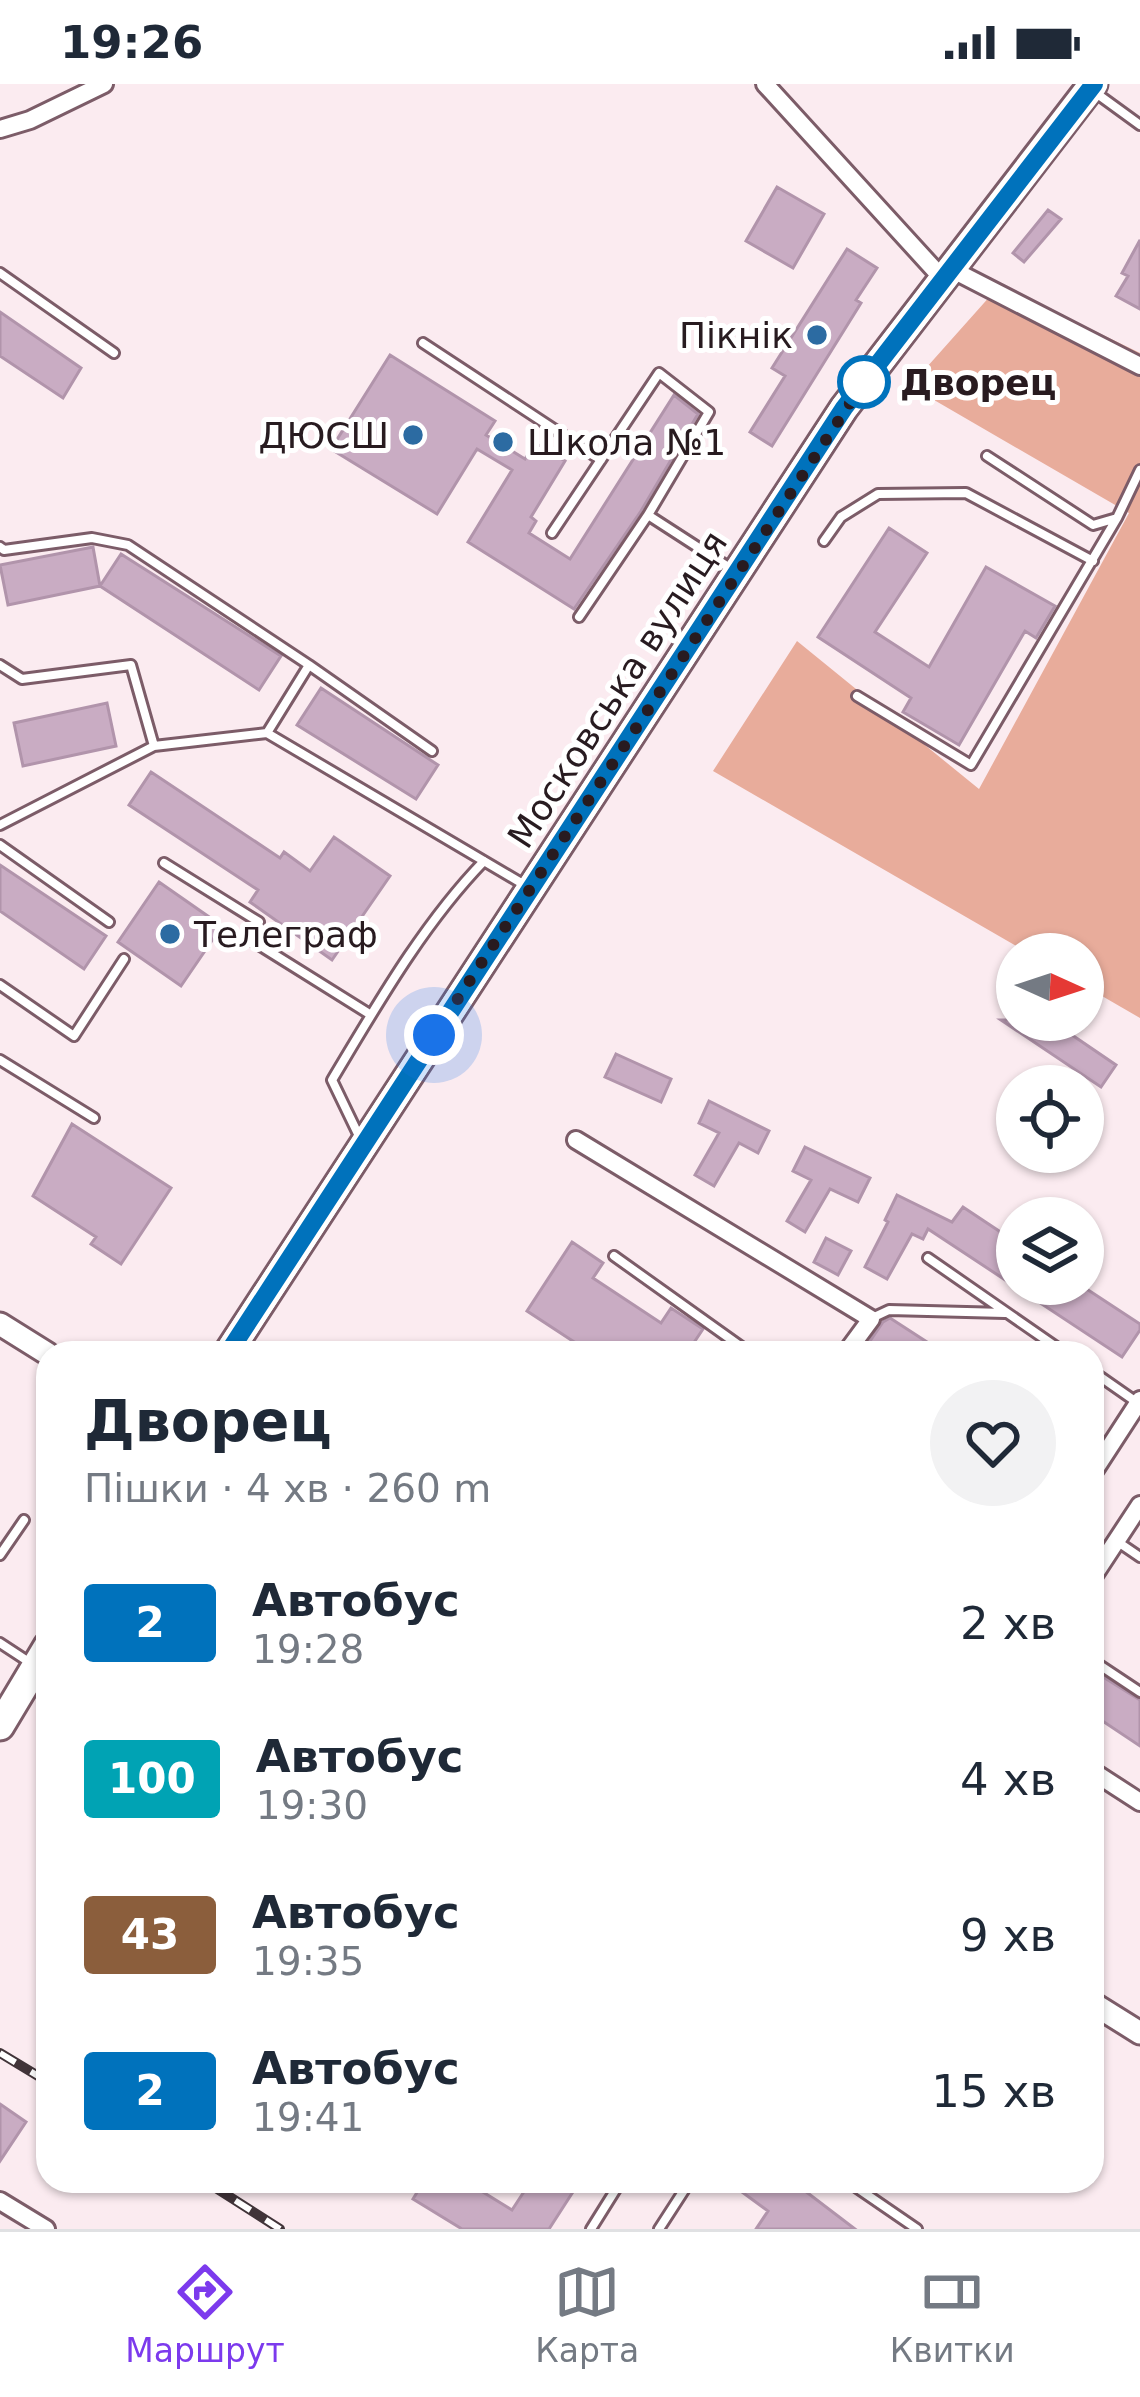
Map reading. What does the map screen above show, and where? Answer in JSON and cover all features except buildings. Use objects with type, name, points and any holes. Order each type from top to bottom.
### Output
[{"type":"main road","name":"Московська вулиця","points":[[236,1341],[844,408],[1088,88]]},
{"type":"main road","points":[[0,1726],[36,1674]]},
{"type":"street","points":[[0,129],[30,120],[104,84]]},
{"type":"street","points":[[765,84],[946,273],[1140,367]]},
{"type":"street","points":[[576,1140],[871,1319],[855,1341]]},
{"type":"street","points":[[0,1324],[36,1346]]},
{"type":"street","points":[[1104,1456],[1139,1402]]},
{"type":"street","points":[[1104,1560],[1140,1505]]},
{"type":"street","points":[[1104,1779],[1140,1802]]},
{"type":"street","points":[[1104,2010],[1140,2032]]},
{"type":"street","points":[[0,2200],[46,2229]]},
{"type":"lane","points":[[1088,88],[1140,124]]},
{"type":"lane","points":[[0,272],[113,353]]},
{"type":"lane","points":[[423,343],[601,460]]},
{"type":"lane","points":[[552,533],[659,374],[709,412],[579,617]]},
{"type":"lane","points":[[987,456],[1093,526],[1117,518]]},
{"type":"lane","points":[[857,696],[970,765],[1093,561],[1140,470]]},
{"type":"lane","points":[[824,542],[842,517],[878,494],[966,494],[1093,561]]},
{"type":"lane","points":[[648,514],[736,572]]},
{"type":"lane","points":[[0,547],[92,538],[128,545],[432,751]]},
{"type":"lane","points":[[0,665],[22,680],[131,665],[154,746]]},
{"type":"lane","points":[[267,733],[309,665]]},
{"type":"lane","points":[[0,826],[154,746],[267,733],[530,888]]},
{"type":"lane","points":[[0,845],[109,922]]},
{"type":"lane","points":[[363,1145],[332,1081],[370,1015],[459,887],[484,861]]},
{"type":"lane","points":[[164,863],[259,922],[250,940],[370,1015]]},
{"type":"lane","points":[[0,985],[74,1036],[124,959]]},
{"type":"lane","points":[[0,1060],[94,1118]]},
{"type":"lane","points":[[614,1256],[733,1341]]},
{"type":"lane","points":[[928,1258],[1048,1341]]},
{"type":"lane","points":[[871,1319],[889,1310],[1007,1313]]},
{"type":"lane","points":[[1104,1379],[1139,1402]]},
{"type":"lane","points":[[0,1555],[24,1520]]},
{"type":"lane","points":[[1117,1541],[1140,1557]]},
{"type":"lane","points":[[0,1642],[36,1658]]},
{"type":"lane","points":[[1104,1668],[1140,1692]]},
{"type":"lane","points":[[596,2227],[614,2193]]},
{"type":"lane","points":[[659,2229],[682,2193]]},
{"type":"lane","points":[[864,2193],[916,2229]]},
{"type":"shaded area","points":[[1000,285],[1140,353],[1140,1018],[1104,997],[1104,933],[996,934],[713,771],[797,641],[979,789],[1129,513],[910,386]]},
{"type":"railway","points":[[0,2053],[36,2075]]},
{"type":"railway","points":[[224,2193],[280,2229]]},
{"type":"bus line","name":"2","points":[[236,1341],[844,408],[1094,84]]},
{"type":"place","name":"Пікнік","points":[[817,335]]},
{"type":"place","name":"Дворец","points":[[864,382]]},
{"type":"place","name":"ДЮСШ","points":[[413,435]]},
{"type":"place","name":"Школа №1","points":[[503,442]]},
{"type":"place","name":"Телеграф","points":[[170,934]]},
{"type":"route","points":[[434,1035],[866,379],[864,382]]}]
